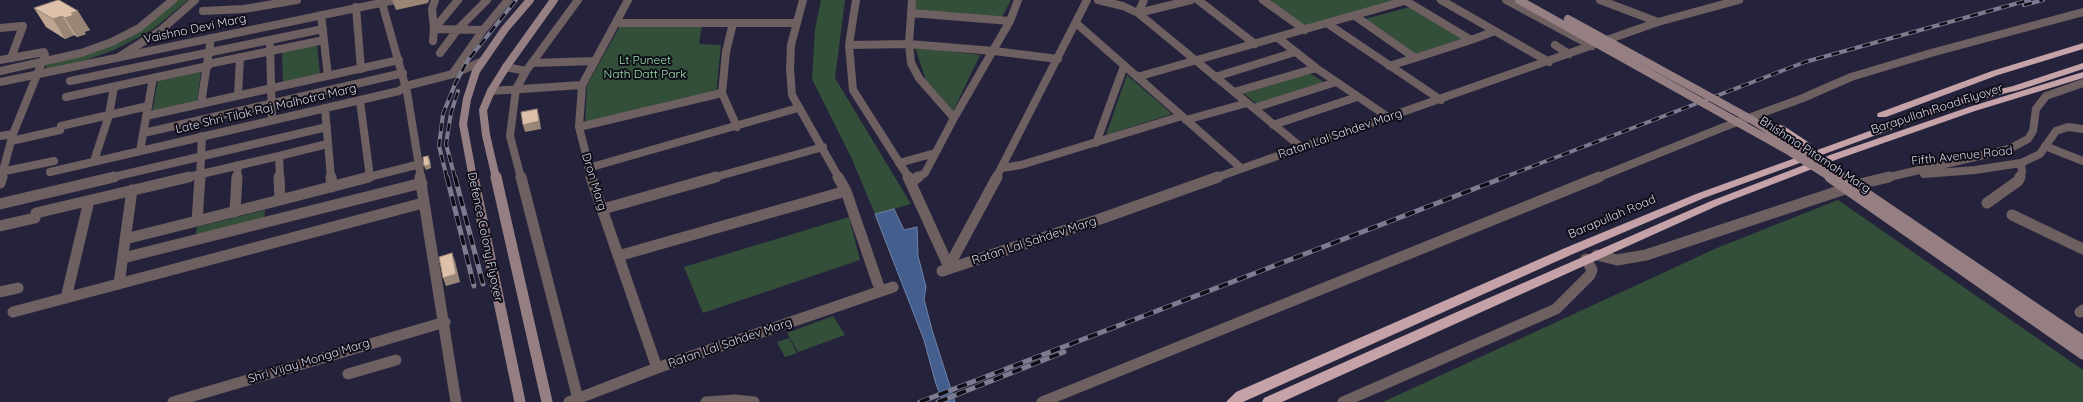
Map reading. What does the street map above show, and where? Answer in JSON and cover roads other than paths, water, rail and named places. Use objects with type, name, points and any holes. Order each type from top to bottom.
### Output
[{"type":"highway","points":[[1882,115],[1995,73],[2083,46]]},
{"type":"highway","name":"Barapullah Road Flyover","points":[[1912,119],[1958,102],[2016,88],[2083,66]]},
{"type":"highway","name":"Barapullah Road Flyover","points":[[1592,257],[1715,203],[1801,170],[1972,109],[2083,74]]},
{"type":"highway","points":[[1918,101],[1935,110]]},
{"type":"highway","points":[[1895,110],[1912,119]]},
{"type":"highway","name":"Barapullah Road","points":[[1233,402],[1241,396],[1569,250],[1700,196],[1912,119]]},
{"type":"highway","points":[[1780,128],[1806,144]]},
{"type":"highway","points":[[1268,402],[1592,257]]},
{"type":"main road","name":"Defence Colony Flyover","points":[[520,402],[479,209],[463,124],[467,99],[476,71],[505,29],[530,0]]},
{"type":"main road","points":[[489,95],[506,67],[554,0]]},
{"type":"main road","name":"Bhishma Pitamah Marg","points":[[1519,0],[1789,151],[1833,179],[2083,354]]},
{"type":"main road","name":"Bhishma Pitamah Marg","points":[[1533,0],[1754,121],[1793,145],[2083,341]]},
{"type":"main road","name":"Defence Colony Flyover","points":[[489,95],[483,110],[486,135],[547,402]]},
{"type":"street","points":[[0,71],[96,49],[139,28],[173,0]]},
{"type":"street","points":[[118,58],[160,31],[195,0]]},
{"type":"street","points":[[203,11],[244,9],[297,0]]},
{"type":"street","name":"Vaishno Devi Marg","points":[[0,83],[382,1],[395,0]]},
{"type":"street","points":[[433,41],[434,29],[432,9],[435,0]]},
{"type":"street","points":[[434,29],[458,0]]},
{"type":"street","points":[[440,53],[458,29],[487,0]]},
{"type":"street","points":[[447,81],[483,30],[508,0]]},
{"type":"street","points":[[573,400],[510,136],[516,89],[526,71],[578,0]]},
{"type":"street","name":"Dron Marg","points":[[628,0],[582,85],[579,127],[588,168],[657,368]]},
{"type":"street","points":[[803,0],[791,46],[790,68],[792,94],[798,108],[823,147],[846,191],[878,284]]},
{"type":"street","points":[[856,0],[849,45],[851,83],[853,90],[911,182],[946,268]]},
{"type":"street","points":[[912,0],[909,44],[911,63],[920,78],[954,118]]},
{"type":"street","points":[[911,182],[925,172],[954,118],[994,51],[1010,20],[1018,0]]},
{"type":"street","points":[[946,268],[1002,168],[1087,0]]},
{"type":"street","points":[[1098,0],[1115,2],[1138,13],[1301,147]]},
{"type":"street","points":[[1138,13],[1144,0]]},
{"type":"street","points":[[1138,13],[1191,0]]},
{"type":"street","points":[[1198,0],[1255,44]]},
{"type":"street","points":[[1263,0],[1305,30]]},
{"type":"street","points":[[1137,77],[1328,24],[1407,0],[1471,40]]},
{"type":"street","points":[[1441,0],[1549,62]]},
{"type":"street","points":[[1506,0],[1592,46]]},
{"type":"street","points":[[1600,0],[1658,22]]},
{"type":"street","name":"Ratan Lal Sahdev Marg","points":[[946,268],[1100,219],[1241,168],[1270,155],[1301,147],[1388,117],[1409,107],[1441,100],[1658,22],[1739,0]]},
{"type":"street","points":[[382,1],[403,73],[404,89],[420,164],[423,203],[445,322],[456,402]]},
{"type":"street","points":[[356,7],[361,68]]},
{"type":"street","points":[[432,9],[450,9]]},
{"type":"street","points":[[1042,402],[1717,130],[1803,98],[1851,77],[1931,53],[2083,12]]},
{"type":"street","points":[[911,13],[1010,20]]},
{"type":"street","points":[[321,14],[328,76]]},
{"type":"street","points":[[1355,16],[1415,58]]},
{"type":"street","points":[[616,23],[797,23]]},
{"type":"street","points":[[733,23],[726,52],[722,94],[737,127]]},
{"type":"street","points":[[1076,23],[1098,45],[1241,168]]},
{"type":"street","points":[[1328,24],[1441,100]]},
{"type":"street","points":[[0,28],[23,26],[11,58]]},
{"type":"street","points":[[70,81],[323,29]]},
{"type":"street","points":[[434,29],[483,30]]},
{"type":"street","points":[[1389,66],[1495,31]]},
{"type":"street","points":[[201,104],[211,38]]},
{"type":"street","points":[[1278,38],[1316,68],[1388,117]]},
{"type":"street","points":[[271,40],[270,88],[272,120]]},
{"type":"street","points":[[66,97],[324,40]]},
{"type":"street","points":[[849,45],[909,44],[994,51],[1058,59]]},
{"type":"street","points":[[1555,44],[1569,54]]},
{"type":"street","points":[[0,60],[44,52],[45,55],[12,137],[4,152],[0,183]]},
{"type":"street","points":[[1215,77],[1295,52]]},
{"type":"street","points":[[238,96],[240,58]]},
{"type":"street","points":[[532,63],[561,59],[595,61]]},
{"type":"street","points":[[0,136],[12,137],[60,128],[108,115],[201,104],[399,60]]},
{"type":"street","name":"Late Shri Tilak Raj Malhotra Marg","points":[[50,172],[360,101],[453,74],[483,61]]},
{"type":"street","points":[[1096,143],[1124,66]]},
{"type":"street","points":[[506,67],[526,71]]},
{"type":"street","points":[[1234,92],[1316,68]]},
{"type":"street","points":[[404,89],[447,81],[476,71]]},
{"type":"street","points":[[144,133],[403,73]]},
{"type":"street","points":[[140,151],[153,78]]},
{"type":"street","points":[[1002,168],[1021,166],[1184,118],[1250,106],[1336,82]]},
{"type":"street","points":[[1343,402],[1556,309],[1566,301],[1590,275],[1592,270],[1592,257],[1618,260],[1646,255],[1860,184],[2010,149],[2028,139],[2033,131],[2036,109],[2046,96],[2083,83]]},
{"type":"street","points":[[489,95],[516,89],[582,85]]},
{"type":"street","points":[[94,161],[108,115],[114,87]]},
{"type":"street","points":[[579,127],[722,94]]},
{"type":"street","points":[[1273,125],[1358,97]]},
{"type":"street","points":[[360,101],[370,177]]},
{"type":"street","points":[[206,118],[210,102]]},
{"type":"street","points":[[325,108],[327,144],[332,186]]},
{"type":"street","points":[[588,168],[737,127],[798,108]]},
{"type":"street","points":[[0,204],[327,127]]},
{"type":"street","name":"Fifth Avenue Road","points":[[1900,175],[1963,171],[2021,163],[2032,160],[2040,154],[2044,146],[2056,132],[2068,127],[2083,128]]},
{"type":"street","points":[[197,221],[202,136]]},
{"type":"street","points":[[0,226],[132,190],[327,144]]},
{"type":"street","points":[[2044,146],[2083,161]]},
{"type":"street","points":[[602,209],[823,147]]},
{"type":"street","points":[[899,163],[935,153]]},
{"type":"street","points":[[280,156],[280,200]]},
{"type":"street","points":[[2,172],[54,161]]},
{"type":"street","points":[[1987,203],[2018,181],[2022,172],[2021,163]]},
{"type":"street","points":[[126,239],[269,204],[332,186],[420,164]]},
{"type":"street","points":[[235,212],[238,165]]},
{"type":"street","points":[[123,258],[422,183]]},
{"type":"street","points":[[119,284],[132,190]]},
{"type":"street","points":[[618,256],[846,191]]},
{"type":"street","points":[[66,298],[89,201]]},
{"type":"street","points":[[13,312],[423,203]]},
{"type":"street","points":[[2012,215],[2083,249]]},
{"type":"street","name":"Ratan Lal Sahdev Marg","points":[[573,400],[657,368],[893,287]]},
{"type":"street","points":[[0,292],[18,288]]},
{"type":"street","name":"Shri Vijay Monga Marg","points":[[173,402],[445,322]]},
{"type":"street","points":[[348,374],[396,360]]},
{"type":"street","points":[[706,402],[735,400],[754,402]]},
{"type":"water","points":[[894,209],[904,230],[917,227],[918,256],[926,287],[924,299],[932,330],[955,402],[943,402],[936,384],[924,340],[875,214]]},
{"type":"railway","points":[[447,178],[439,146],[443,114],[455,84],[468,60],[516,0]]},
{"type":"railway","points":[[1502,178],[1805,62],[2029,0]]},
{"type":"railway","points":[[2024,5],[2043,0]]},
{"type":"railway","points":[[455,178],[446,144],[451,113],[458,91]]},
{"type":"railway","points":[[447,177],[474,286]]},
{"type":"railway","points":[[455,177],[483,284]]},
{"type":"railway","points":[[920,402],[1505,177]]},
{"type":"railway","points":[[938,402],[1064,352]]},
{"type":"park label","name":"Lt Puneet Nath Datt Park","points":[[645,67]]}]
